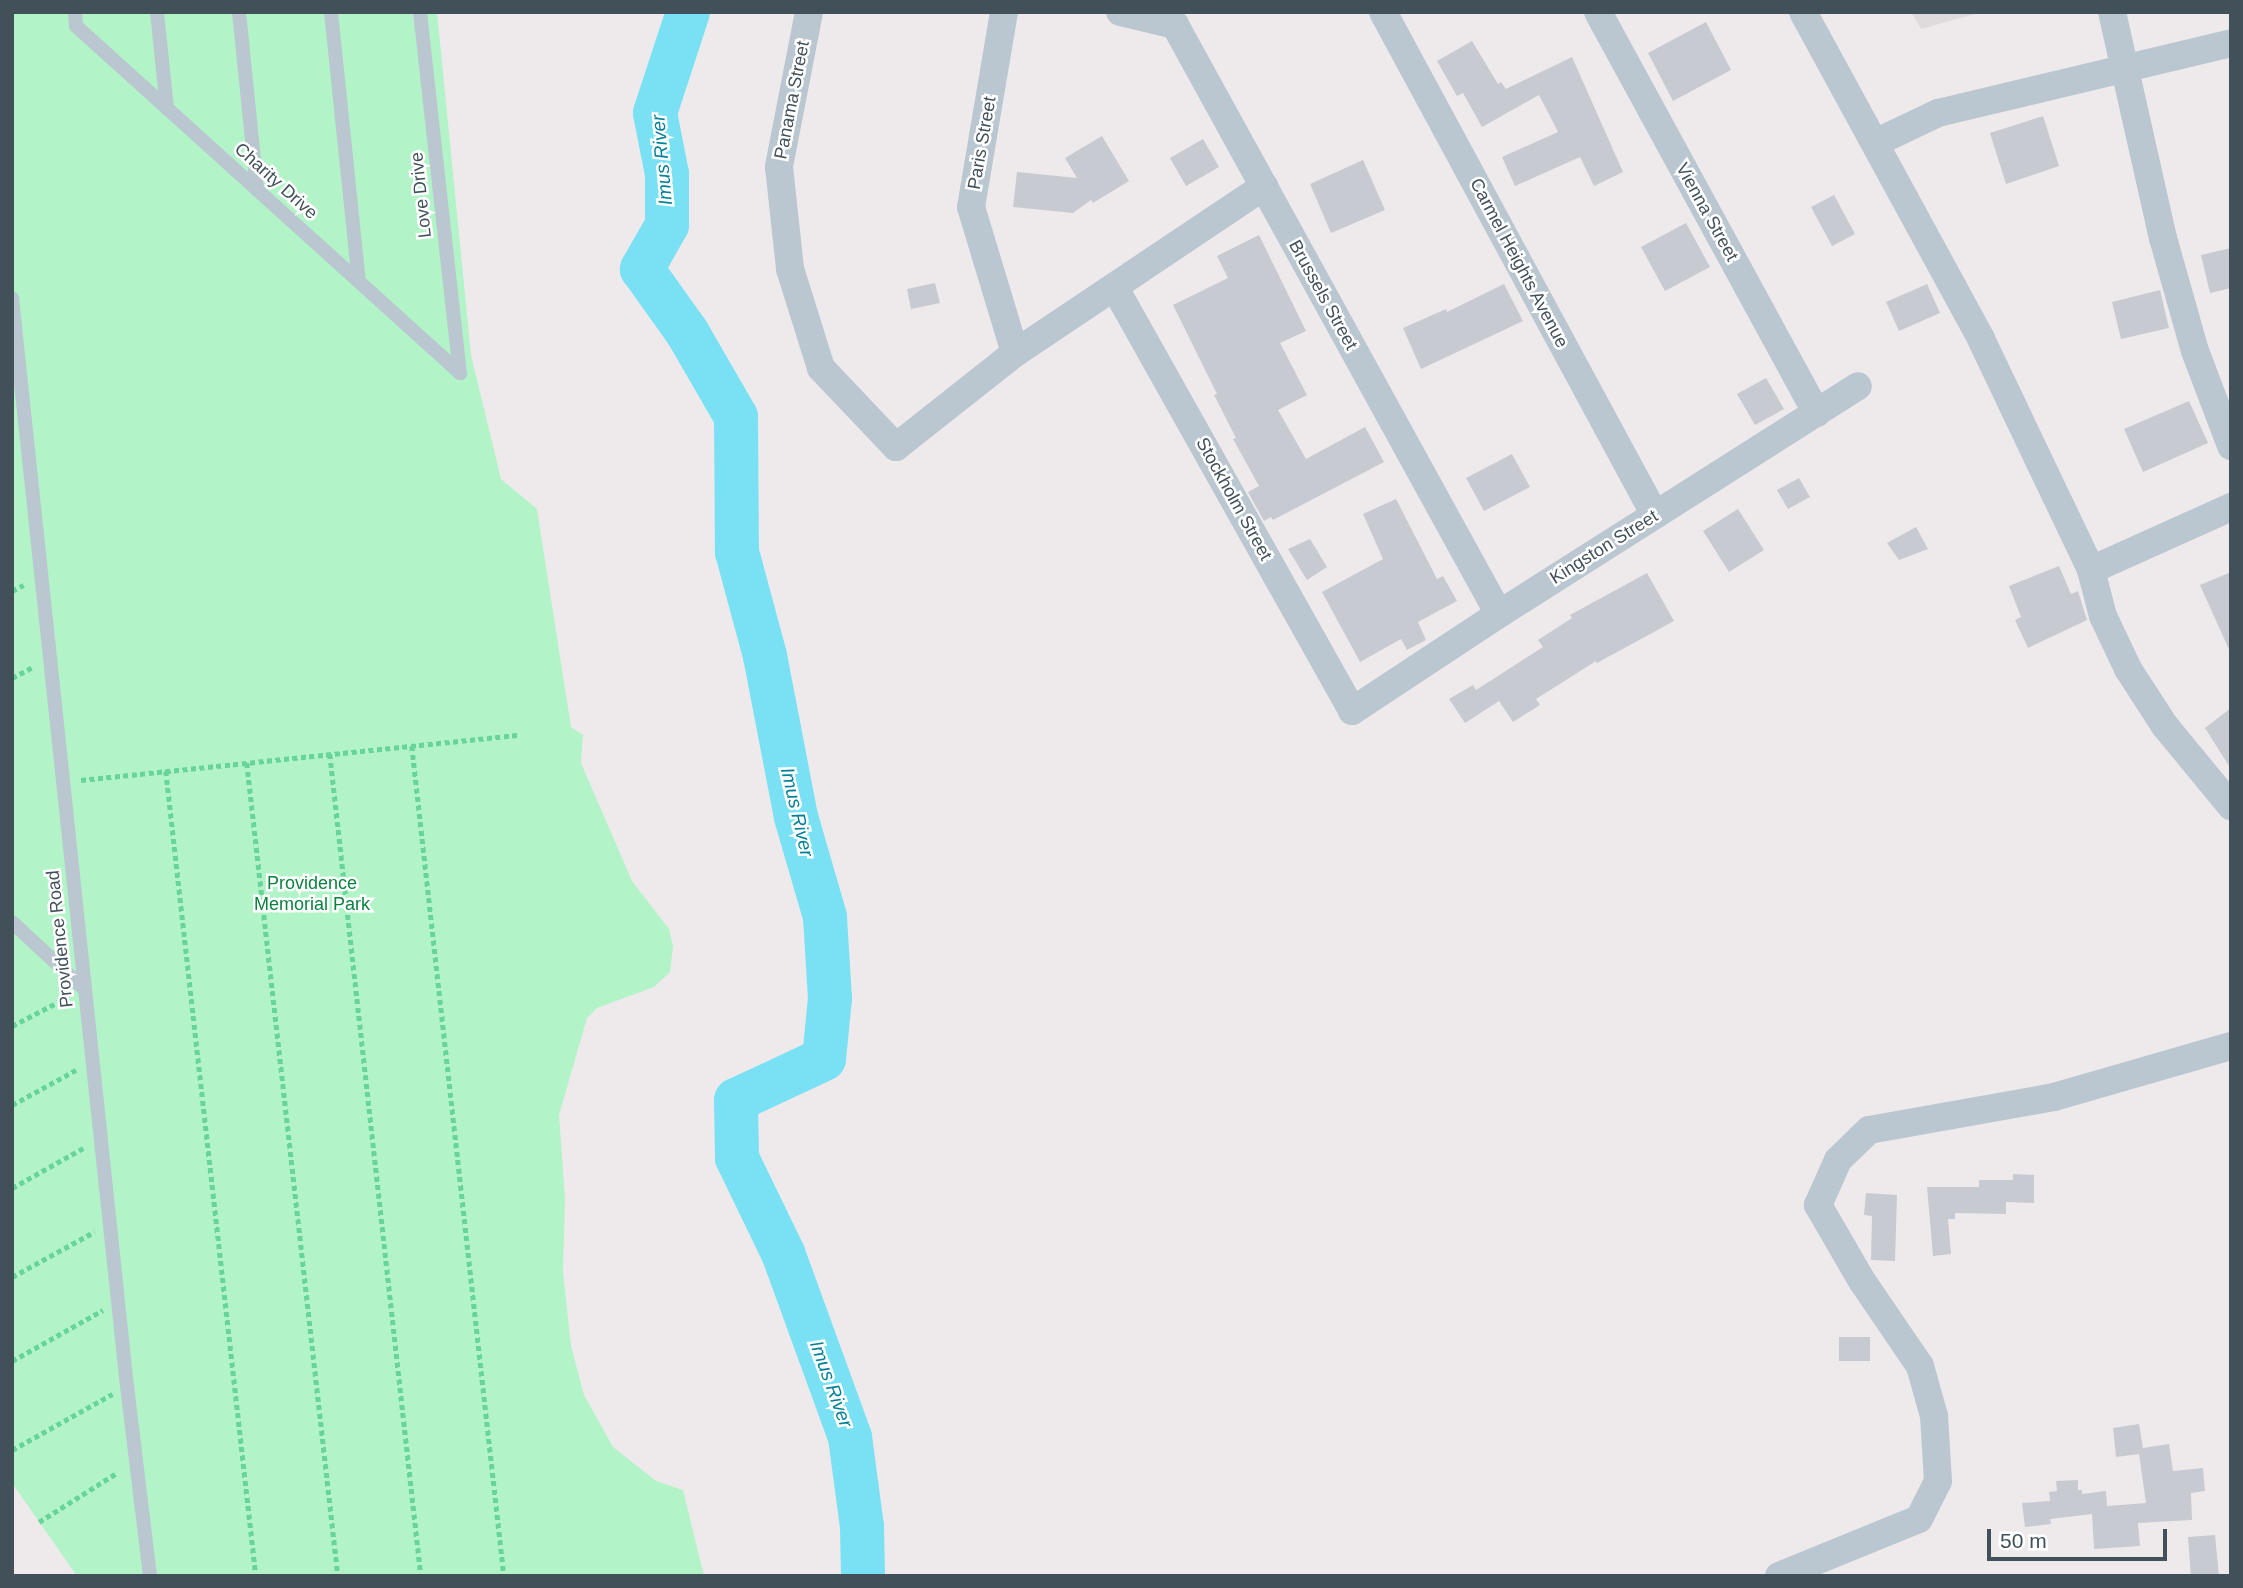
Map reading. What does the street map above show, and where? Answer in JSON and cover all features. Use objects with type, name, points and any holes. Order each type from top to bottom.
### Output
[{"type":"street","name":"Panama Street","points":[[809,12],[779,167],[790,269],[821,368],[896,447],[1015,353]]},
{"type":"street","name":"Paris Street","points":[[1004,12],[971,207],[1015,353]]},
{"type":"street","name":"Brussels Street","points":[[1120,12],[1175,25],[1499,614]]},
{"type":"street","name":"Carmel Heights Avenue","points":[[1383,12],[1654,515]]},
{"type":"street","name":"Vienna Street","points":[[1598,12],[1816,413]]},
{"type":"street","points":[[1803,12],[1981,339],[2091,570],[2103,616],[2128,669],[2165,726],[2231,806]]},
{"type":"street","points":[[2112,12],[2167,250],[2195,351],[2231,446]]},
{"type":"street","points":[[1875,142],[1938,113],[2231,43]]},
{"type":"street","points":[[1015,353],[1264,186]]},
{"type":"street","name":"Stockholm Street","points":[[1115,288],[1352,711]]},
{"type":"street","name":"Kingston Street","points":[[1352,711],[1499,614],[1858,386]]},
{"type":"street","points":[[2091,570],[2231,507]]},
{"type":"street","points":[[1779,1576],[1919,1519],[1938,1481],[1934,1416],[1920,1366],[1862,1281],[1818,1205],[1838,1160],[1869,1130],[2054,1097],[2231,1046]]},
{"type":"lane","name":"Charity Drive","points":[[75,12],[76,26],[460,373]]},
{"type":"lane","points":[[157,12],[167,108]]},
{"type":"lane","points":[[239,12],[257,190]]},
{"type":"lane","points":[[331,12],[359,282]]},
{"type":"lane","name":"Love Drive","points":[[420,12],[460,373]]},
{"type":"lane","name":"Providence Road","points":[[12,298],[100,1138],[150,1576]]},
{"type":"lane","points":[[12,922],[84,989]]},
{"type":"path","points":[[63,782],[520,734]]},
{"type":"path","points":[[412,746],[504,1576]]},
{"type":"path","points":[[330,754],[421,1576]]},
{"type":"path","points":[[247,763],[338,1576]]},
{"type":"path","points":[[166,771],[256,1576]]},
{"type":"path","points":[[12,1026],[84,989]]},
{"type":"path","points":[[12,1105],[92,1062]]},
{"type":"path","points":[[12,1188],[100,1138]]},
{"type":"path","points":[[12,1278],[110,1224]]},
{"type":"path","points":[[12,1362],[118,1302]]},
{"type":"path","points":[[12,1450],[127,1385]]},
{"type":"path","points":[[40,1522],[135,1461]]},
{"type":"shaded area","points":[[1911,12],[1982,12],[1921,29]]},
{"type":"green space","name":"Providence Memorial Park","points":[[12,12],[437,12],[471,355],[501,479],[537,509],[571,727],[583,735],[581,763],[632,881],[669,929],[673,946],[670,972],[654,987],[597,1008],[587,1018],[559,1115],[565,1199],[563,1272],[571,1346],[584,1395],[613,1447],[656,1481],[683,1490],[704,1576],[77,1576],[12,1483]]},
{"type":"building","points":[[1706,22],[1731,70],[1673,101],[1648,53]]},
{"type":"building","points":[[1472,41],[1498,84],[1501,82],[1506,89],[1572,57],[1623,172],[1594,186],[1580,157],[1515,186],[1502,157],[1558,132],[1539,95],[1482,127],[1463,93],[1457,96],[1437,61]]},
{"type":"building","points":[[2043,116],[2059,166],[2006,184],[1990,133]]},
{"type":"building","points":[[1102,136],[1129,181],[1093,203],[1091,200],[1073,213],[1013,207],[1017,172],[1077,178],[1065,158]]},
{"type":"building","points":[[1203,139],[1219,167],[1186,186],[1170,158]]},
{"type":"building","points":[[1363,160],[1385,210],[1331,233],[1310,184]]},
{"type":"building","points":[[1834,195],[1855,234],[1832,246],[1811,207]]},
{"type":"building","points":[[1686,223],[1710,267],[1665,291],[1641,247]]},
{"type":"building","points":[[1259,235],[1306,331],[1280,343],[1307,395],[1278,410],[1306,459],[1365,427],[1384,462],[1273,520],[1271,517],[1264,521],[1248,492],[1259,486],[1233,439],[1236,438],[1214,395],[1217,394],[1173,305],[1228,278],[1217,256]]},
{"type":"building","points":[[2231,248],[2231,288],[2210,293],[2201,255]]},
{"type":"building","points":[[935,283],[940,303],[911,309],[907,289]]},
{"type":"building","points":[[1504,284],[1523,321],[1421,369],[1403,328],[1446,309],[1447,312]]},
{"type":"building","points":[[1927,284],[1940,313],[1899,331],[1886,302]]},
{"type":"building","points":[[2160,290],[2169,328],[2121,339],[2112,302]]},
{"type":"building","points":[[1766,378],[1784,409],[1755,425],[1737,394]]},
{"type":"building","points":[[2189,401],[2208,443],[2143,472],[2124,429]]},
{"type":"building","points":[[1512,454],[1530,487],[1484,511],[1466,478]]},
{"type":"building","points":[[1799,478],[1810,497],[1788,509],[1777,490]]},
{"type":"building","points":[[1396,499],[1437,579],[1443,576],[1457,601],[1418,622],[1426,640],[1407,650],[1401,639],[1360,662],[1322,592],[1383,559],[1363,514]]},
{"type":"building","points":[[1738,509],[1764,550],[1729,572],[1703,531]]},
{"type":"building","points":[[1916,527],[1928,549],[1899,560],[1887,543]]},
{"type":"building","points":[[1310,539],[1327,567],[1307,580],[1288,549]]},
{"type":"building","points":[[2059,566],[2071,594],[2078,591],[2087,620],[2028,648],[2015,620],[2021,617],[2009,586]]},
{"type":"building","points":[[2231,572],[2231,654],[2200,585]]},
{"type":"building","points":[[1647,573],[1674,621],[1597,663],[1596,661],[1536,699],[1540,705],[1513,722],[1499,701],[1465,723],[1449,699],[1473,685],[1476,690],[1543,647],[1538,640],[1572,618],[1570,615]]},
{"type":"building","points":[[2231,708],[2231,769],[2205,728]]},
{"type":"building","points":[[2013,1174],[2034,1175],[2034,1203],[2006,1202],[2006,1214],[1955,1213],[1955,1219],[1948,1219],[1951,1254],[1933,1256],[1927,1187],[1979,1187],[1979,1180],[2013,1180]]},
{"type":"building","points":[[1866,1193],[1897,1195],[1895,1261],[1871,1260],[1872,1216],[1864,1215]]},
{"type":"building","points":[[1839,1337],[1870,1337],[1870,1361],[1839,1361]]},
{"type":"building","points":[[2139,1424],[2143,1448],[2169,1444],[2173,1471],[2203,1468],[2205,1491],[2191,1493],[2192,1520],[2138,1523],[2140,1546],[2094,1549],[2092,1514],[2050,1519],[2051,1524],[2025,1527],[2022,1503],[2050,1501],[2049,1492],[2057,1491],[2056,1481],[2078,1480],[2078,1490],[2082,1490],[2082,1494],[2106,1491],[2107,1506],[2146,1503],[2139,1454],[2116,1457],[2113,1428]]},
{"type":"building","points":[[2215,1535],[2219,1576],[2191,1576],[2188,1537]]},
{"type":"waterway","name":"Imus River","points":[[688,12],[655,113],[667,174],[667,225],[642,269],[687,332],[736,417],[737,552],[765,656],[796,817],[825,917],[830,998],[824,1059],[736,1100],[737,1158],[783,1253],[850,1437],[862,1527],[863,1576]]}]
